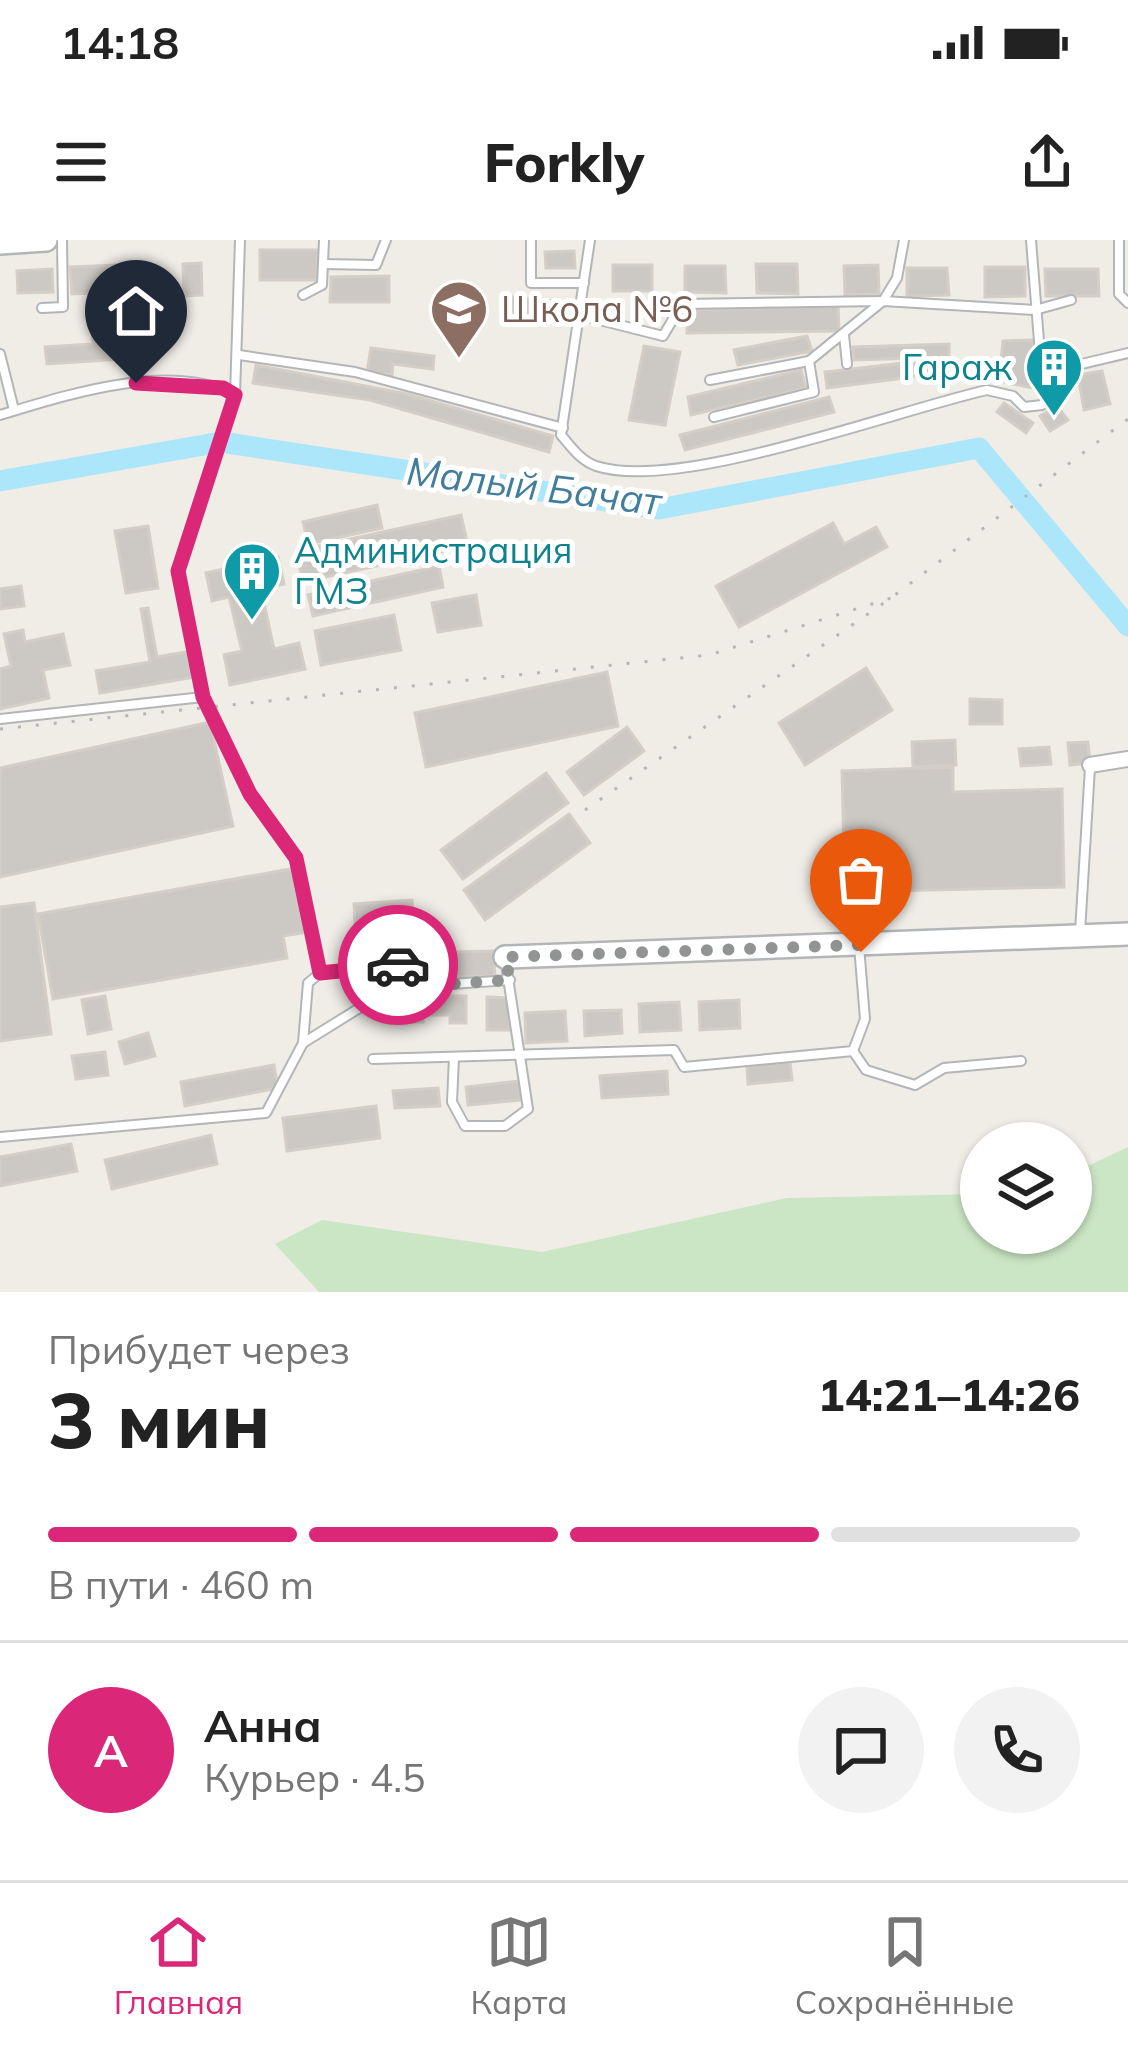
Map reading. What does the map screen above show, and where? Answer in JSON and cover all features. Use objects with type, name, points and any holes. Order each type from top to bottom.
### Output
[{"type":"street","points":[[0,243],[46,240]]},
{"type":"street","points":[[1090,765],[1128,759]]},
{"type":"street","points":[[505,957],[1128,934]]},
{"type":"lane","points":[[42,308],[63,307],[62,240]]},
{"type":"lane","points":[[240,240],[235,395],[212,478],[178,571],[203,697],[250,794],[296,858],[320,973]]},
{"type":"lane","points":[[303,295],[322,285],[324,240]]},
{"type":"lane","points":[[323,264],[376,265],[386,240]]},
{"type":"lane","points":[[530,240],[531,284],[584,283]]},
{"type":"lane","points":[[590,240],[561,435],[580,458],[598,467],[668,469],[778,448],[987,390],[1012,396],[1024,406],[1042,405],[1055,392],[1052,371],[1040,354],[1030,240]]},
{"type":"lane","points":[[710,380],[808,362],[823,345],[844,335],[883,301],[897,278],[904,240]]},
{"type":"lane","points":[[1119,240],[1119,294],[1128,303]]},
{"type":"lane","points":[[580,315],[663,337],[682,304],[883,301],[1035,310],[1071,300]]},
{"type":"lane","points":[[844,335],[847,364]]},
{"type":"lane","points":[[1052,371],[1128,353]]},
{"type":"lane","points":[[0,355],[14,410]]},
{"type":"lane","points":[[239,355],[355,372],[562,428]]},
{"type":"lane","points":[[714,418],[814,392],[808,362]]},
{"type":"lane","points":[[0,415],[107,384],[223,388],[235,395]]},
{"type":"lane","points":[[0,718],[203,697]]},
{"type":"lane","points":[[1080,933],[1090,765]]},
{"type":"lane","points":[[853,1052],[865,1019],[859,945]]},
{"type":"lane","points":[[454,1057],[452,1102],[465,1126],[505,1126],[528,1109],[505,957]]},
{"type":"lane","points":[[0,1137],[121,1122],[266,1113],[303,1043],[308,983],[320,973],[399,965],[422,986],[510,980]]},
{"type":"lane","points":[[303,1043],[411,976]]},
{"type":"lane","points":[[373,1059],[674,1050],[684,1067],[853,1052]]},
{"type":"lane","points":[[853,1052],[866,1070],[915,1085],[944,1068],[1021,1061]]},
{"type":"green space","points":[[1128,1147],[1128,1292],[319,1292],[275,1244],[322,1220],[542,1252],[787,1198],[960,1194],[960,1254],[1092,1254],[1092,1164]]},
{"type":"building","points":[[260,250],[318,250],[317,280],[260,280]]},
{"type":"building","points":[[574,251],[575,268],[546,268],[545,252]]},
{"type":"building","points":[[201,263],[202,295],[184,296],[183,264]]},
{"type":"building","points":[[756,264],[797,264],[798,294],[757,293]]},
{"type":"building","points":[[117,265],[119,292],[72,294],[70,267]]},
{"type":"building","points":[[613,265],[652,265],[652,291],[613,291]]},
{"type":"building","points":[[878,265],[879,294],[845,295],[844,266]]},
{"type":"building","points":[[685,266],[725,266],[726,293],[685,292]]},
{"type":"building","points":[[985,267],[1025,267],[1025,296],[985,297]]},
{"type":"building","points":[[907,268],[947,268],[949,295],[907,296]]},
{"type":"building","points":[[52,269],[53,292],[18,293],[17,271]]},
{"type":"building","points":[[1045,269],[1098,269],[1099,296],[1046,296]]},
{"type":"building","points":[[389,276],[389,302],[330,302],[331,277]]},
{"type":"building","points":[[503,296],[555,301],[554,317],[502,312]]},
{"type":"building","points":[[838,306],[839,331],[687,333],[687,310]]},
{"type":"building","points":[[118,314],[121,359],[47,364],[45,347],[93,344],[91,316]]},
{"type":"building","points":[[807,336],[812,351],[738,365],[734,350]]},
{"type":"building","points":[[1032,340],[1047,391],[999,381],[1003,341]]},
{"type":"building","points":[[949,344],[949,357],[854,360],[853,347]]},
{"type":"building","points":[[644,346],[680,352],[665,425],[629,420]]},
{"type":"building","points":[[371,348],[434,356],[433,369],[393,364],[392,375],[367,372]]},
{"type":"building","points":[[930,360],[935,374],[827,388],[825,372]]},
{"type":"building","points":[[256,365],[407,394],[553,436],[549,452],[370,400],[253,383]]},
{"type":"building","points":[[801,370],[806,388],[691,415],[688,397]]},
{"type":"building","points":[[1102,371],[1110,404],[1084,410],[1078,375]]},
{"type":"building","points":[[829,397],[834,412],[685,450],[680,435]]},
{"type":"building","points":[[1004,403],[1033,423],[1026,433],[997,412]]},
{"type":"building","name":"Гараж","points":[[1057,406],[1068,420],[1050,431],[1040,416]]},
{"type":"building","points":[[377,505],[382,528],[308,544],[303,522]]},
{"type":"building","points":[[461,515],[468,546],[303,582],[296,551]]},
{"type":"building","points":[[833,523],[844,544],[876,527],[887,547],[739,627],[716,586]]},
{"type":"building","points":[[148,526],[158,588],[126,593],[115,531]]},
{"type":"building","name":"Администрация ГМЗ","points":[[278,557],[284,584],[261,589],[274,649],[299,643],[305,669],[230,685],[224,655],[242,651],[229,597],[212,601],[206,573]]},
{"type":"building","points":[[439,566],[443,587],[313,616],[308,595]]},
{"type":"building","points":[[21,586],[24,606],[0,609],[0,589]]},
{"type":"building","points":[[476,595],[481,625],[438,632],[432,603]]},
{"type":"building","points":[[148,608],[157,657],[191,651],[195,677],[100,693],[96,671],[150,662],[141,609]]},
{"type":"building","points":[[394,615],[401,650],[321,665],[315,631]]},
{"type":"building","points":[[23,630],[25,642],[63,634],[70,665],[43,670],[49,698],[0,709],[0,669],[11,666],[4,634]]},
{"type":"building","points":[[866,668],[892,710],[805,765],[779,723]]},
{"type":"building","points":[[607,672],[618,726],[426,767],[415,713]]},
{"type":"building","points":[[970,699],[1002,700],[1002,724],[970,724]]},
{"type":"building","points":[[210,722],[233,826],[0,877],[0,768]]},
{"type":"building","points":[[627,727],[644,751],[584,795],[567,772]]},
{"type":"building","points":[[955,740],[956,765],[913,767],[912,742]]},
{"type":"building","points":[[1088,742],[1090,763],[1070,765],[1068,743]]},
{"type":"building","points":[[1049,747],[1051,764],[1021,766],[1019,749]]},
{"type":"building","points":[[953,767],[953,792],[1062,789],[1064,887],[845,892],[842,771]]},
{"type":"building","points":[[546,773],[568,803],[463,879],[441,850]]},
{"type":"building","points":[[569,814],[590,843],[485,920],[464,890]]},
{"type":"building","points":[[296,868],[308,932],[283,936],[287,958],[53,999],[38,914]]},
{"type":"building","points":[[412,900],[414,920],[398,921],[400,941],[356,944],[354,904]]},
{"type":"building","points":[[34,903],[51,1034],[0,1041],[0,907]]},
{"type":"building","points":[[493,951],[495,976],[454,977],[454,952]]},
{"type":"building","points":[[105,996],[111,1029],[88,1034],[82,1000]]},
{"type":"building","points":[[411,996],[466,996],[466,1023],[450,1023],[450,1015],[423,1015],[423,1022],[411,1022]]},
{"type":"building","points":[[487,997],[509,998],[510,1030],[487,1030]]},
{"type":"building","points":[[739,1000],[740,1028],[700,1030],[699,1002]]},
{"type":"building","points":[[679,1002],[681,1030],[640,1032],[639,1004]]},
{"type":"building","points":[[621,1010],[622,1033],[585,1036],[584,1011]]},
{"type":"building","points":[[565,1011],[567,1041],[526,1043],[525,1013]]},
{"type":"building","points":[[148,1033],[155,1056],[125,1064],[119,1042]]},
{"type":"building","points":[[105,1052],[108,1075],[76,1079],[72,1056]]},
{"type":"building","points":[[790,1062],[792,1080],[748,1084],[747,1066]]},
{"type":"building","points":[[274,1065],[278,1088],[185,1106],[181,1082]]},
{"type":"building","points":[[667,1071],[668,1094],[602,1098],[600,1076]]},
{"type":"building","points":[[520,1081],[522,1100],[468,1105],[466,1087]]},
{"type":"building","points":[[438,1088],[440,1106],[395,1108],[393,1091]]},
{"type":"building","points":[[376,1106],[380,1138],[287,1151],[283,1118]]},
{"type":"building","points":[[211,1135],[217,1164],[112,1189],[105,1160]]},
{"type":"building","points":[[71,1144],[77,1171],[0,1186],[0,1157]]},
{"type":"waterway","name":"Малый Бачат","points":[[0,481],[221,442],[659,509],[979,448],[1128,626]]},
{"type":"railway","points":[[585,810],[891,598],[1128,419]]},
{"type":"railway","points":[[0,729],[709,655],[891,598]]},
{"type":"way so far","points":[[398,965],[422,986],[510,980],[505,957],[582,950],[859,945],[861,952]]},
{"type":"place","name":"Школа №6","points":[[459,360]]},
{"type":"place","name":"Гараж","points":[[1054,418]]},
{"type":"place","name":"Администрация ГМЗ","points":[[252,622]]},
{"type":"route","points":[[136,383],[223,388],[235,395],[212,478],[178,571],[203,697],[250,794],[296,858],[318,944],[320,973],[398,965]]}]
